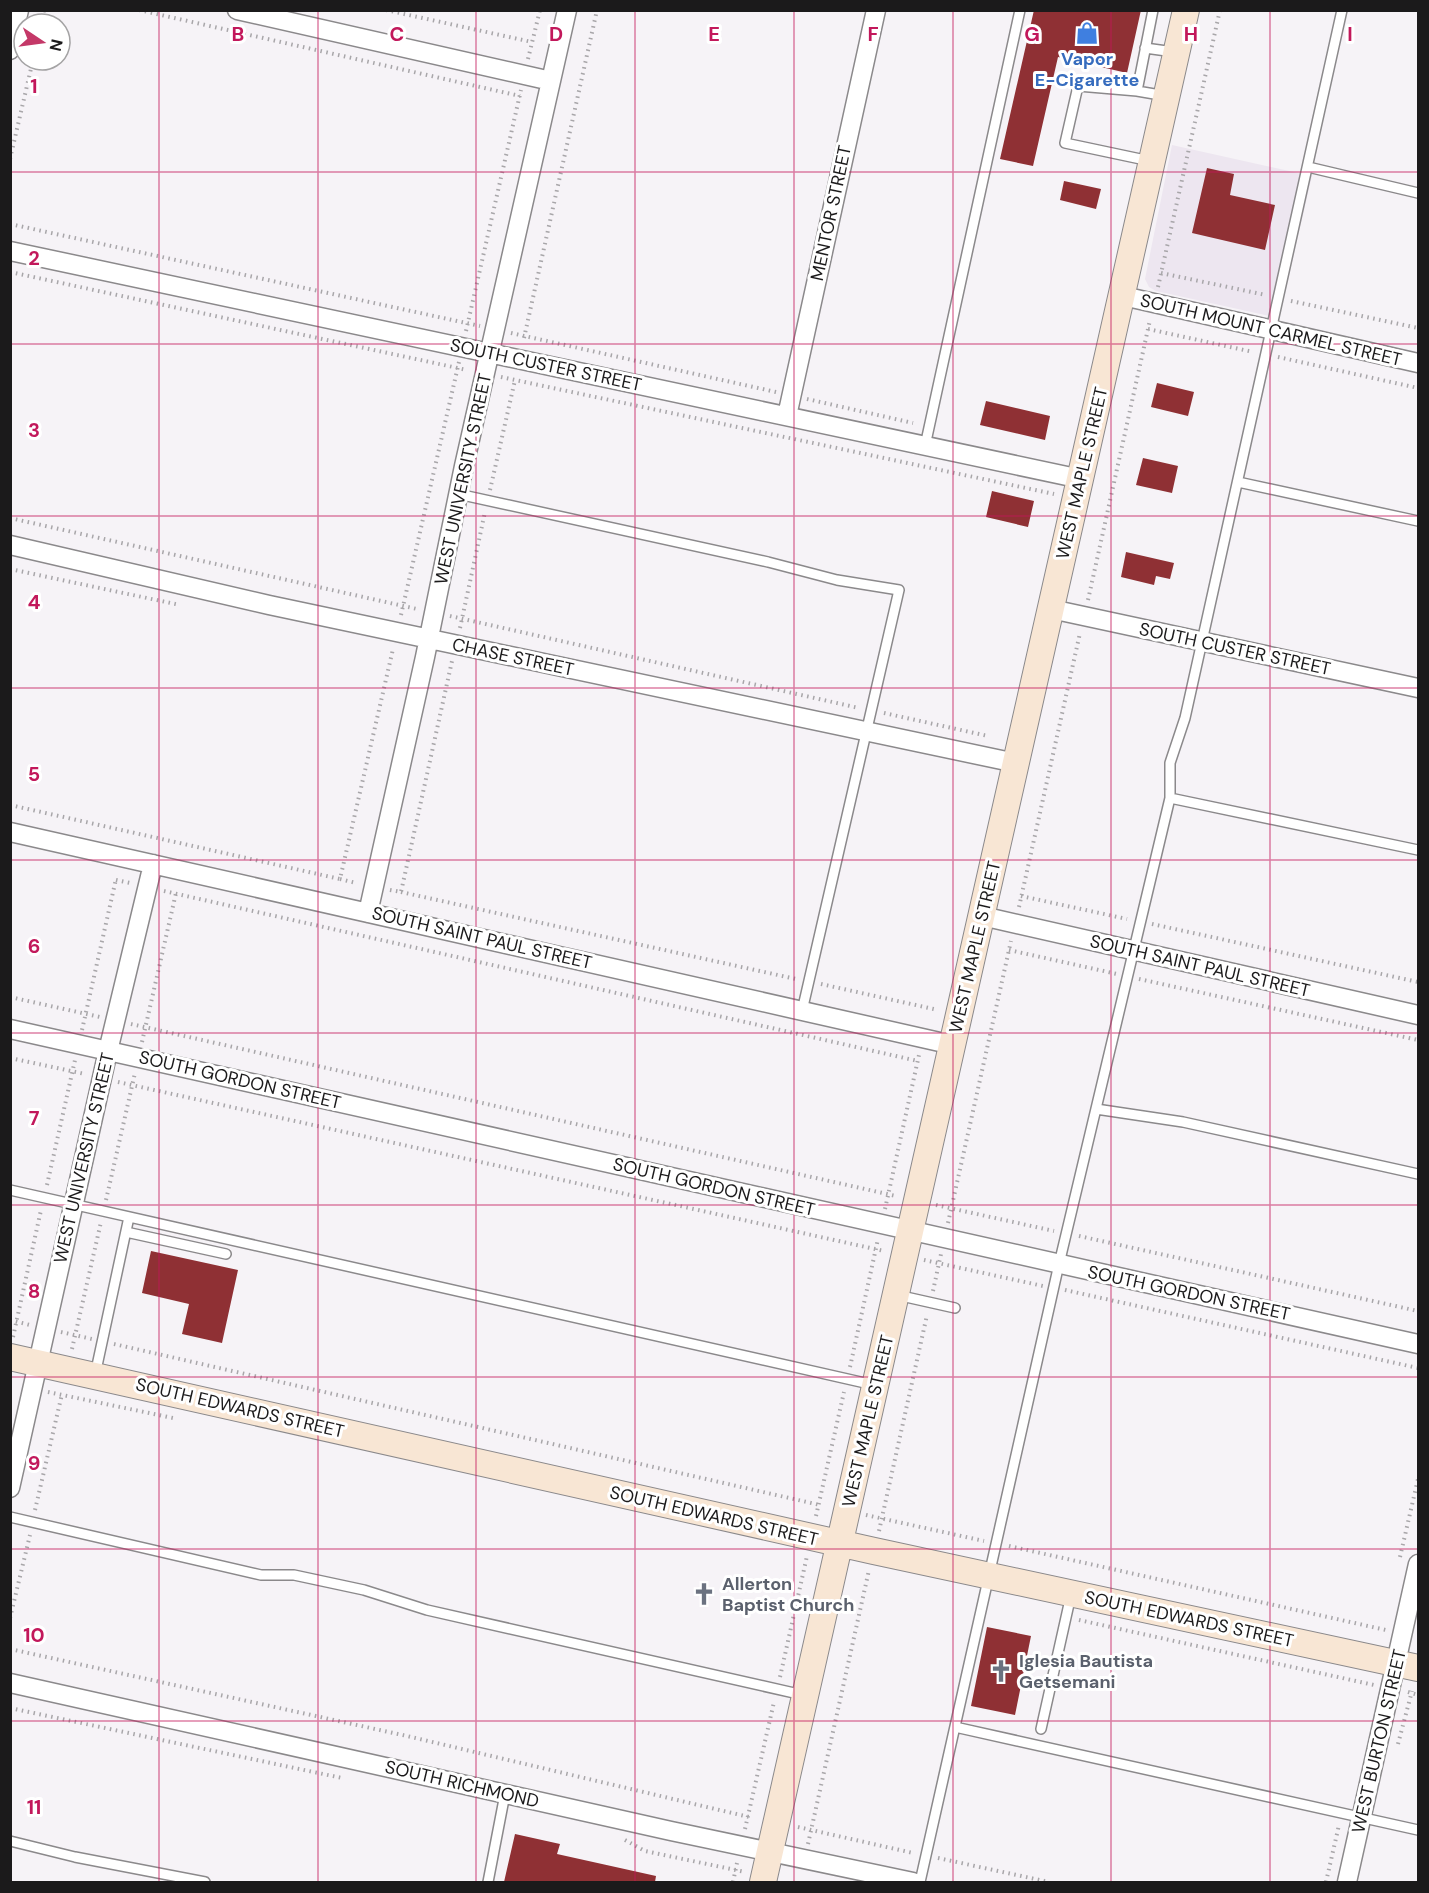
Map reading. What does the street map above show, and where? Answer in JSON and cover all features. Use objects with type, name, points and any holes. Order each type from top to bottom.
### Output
[{"type":"street","points":[[10,50],[19,10]]},
{"type":"street","points":[[237,10],[551,81]]},
{"type":"street","name":"WEST UNIVERSITY STREET","points":[[368,913],[429,639],[458,494],[567,10]]},
{"type":"street","name":"MENTOR STREET","points":[[787,416],[876,10]]},
{"type":"street","name":"WEST MAPLE STREET","points":[[763,1882],[982,916],[1005,761],[1051,609],[1070,476],[1123,296],[1186,10]]},
{"type":"street","name":"SOUTH CUSTER STREET","points":[[10,251],[1070,476]]},
{"type":"street","name":"SOUTH MOUNT CARMEL STREET","points":[[1123,296],[1419,363]]},
{"type":"street","name":"CHASE STREET","points":[[10,545],[429,639],[1005,761]]},
{"type":"street","name":"SOUTH CUSTER STREET","points":[[1051,609],[1419,688]]},
{"type":"street","name":"SOUTH SAINT PAUL STREET","points":[[10,832],[953,1045]]},
{"type":"street","name":"WEST UNIVERSITY STREET","points":[[10,1488],[108,1051],[153,864]]},
{"type":"street","name":"SOUTH SAINT PAUL STREET","points":[[982,916],[1419,1015]]},
{"type":"street","name":"SOUTH GORDON STREET","points":[[10,1029],[881,1225],[908,1244],[944,1239],[1419,1344]]},
{"type":"street","name":"SOUTH EDWARDS STREET","points":[[10,1357],[95,1375],[804,1551],[989,1577],[1068,1606],[1408,1666]]},
{"type":"street","name":"WEST BURTON STREET","points":[[1347,1882],[1391,1689],[1408,1666],[1404,1634],[1419,1564]]},
{"type":"street","name":"SOUTH RICHMOND","points":[[10,1683],[505,1794],[913,1882]]},
{"type":"lane","points":[[925,446],[1020,10]]},
{"type":"lane","points":[[1137,91],[1153,10]]},
{"type":"lane","points":[[920,1882],[1066,1233],[1170,798],[1170,763],[1185,718],[1342,10]]},
{"type":"lane","points":[[1145,48],[1177,52]]},
{"type":"lane","points":[[1152,162],[1065,143],[1078,86],[1167,96]]},
{"type":"lane","points":[[1308,167],[1419,193]]},
{"type":"lane","points":[[1238,482],[1419,521]]},
{"type":"lane","points":[[458,494],[768,562],[837,580],[899,590],[802,1011]]},
{"type":"lane","points":[[1170,798],[1419,850]]},
{"type":"lane","points":[[1096,1109],[1183,1122],[1419,1174]]},
{"type":"lane","points":[[10,1190],[876,1386]]},
{"type":"lane","points":[[95,1375],[129,1217]]},
{"type":"lane","points":[[126,1232],[226,1254]]},
{"type":"lane","points":[[897,1295],[955,1308]]},
{"type":"lane","points":[[10,1517],[261,1575],[294,1575],[364,1590],[427,1610],[805,1696]]},
{"type":"lane","points":[[1041,1729],[1068,1606]]},
{"type":"lane","points":[[955,1727],[1419,1830]]},
{"type":"lane","points":[[488,1882],[505,1794]]},
{"type":"lane","points":[[10,1841],[75,1857],[205,1882]]},
{"type":"path","points":[[139,10],[520,96]]},
{"type":"path","points":[[386,10],[532,42]]},
{"type":"path","points":[[340,879],[540,10]]},
{"type":"path","points":[[401,892],[597,10]]},
{"type":"path","points":[[804,1859],[1220,10]]},
{"type":"path","points":[[10,159],[30,72]]},
{"type":"path","points":[[10,224],[930,426]]},
{"type":"path","points":[[10,272],[1054,495],[1070,476]]},
{"type":"path","points":[[1148,329],[1419,387]]},
{"type":"path","points":[[10,518],[999,739],[1005,761]]},
{"type":"path","points":[[10,805],[375,888],[938,1010],[918,1061],[819,1504],[804,1551],[777,1689],[733,1882]]},
{"type":"path","points":[[10,1346],[118,869]]},
{"type":"path","points":[[116,880],[918,1061]]},
{"type":"path","points":[[10,1618],[176,894]]},
{"type":"path","points":[[1022,896],[1419,982]]},
{"type":"path","points":[[1009,950],[1419,1040]]},
{"type":"path","points":[[10,997],[1419,1311]]},
{"type":"path","points":[[10,1058],[876,1249],[908,1244],[939,1263],[1419,1368]]},
{"type":"path","points":[[10,1320],[848,1511],[1404,1634]]},
{"type":"path","points":[[804,1551],[871,1562]]},
{"type":"path","points":[[1068,1606],[1419,1695]]},
{"type":"path","points":[[10,1649],[407,1736],[777,1823],[1049,1882]]},
{"type":"shaded area","points":[[1172,145],[1312,176],[1279,318],[1156,291],[1149,287],[1145,279]]},
{"type":"building","points":[[1034,10],[1141,10],[1127,73],[1058,57],[1033,166],[1000,159]]},
{"type":"building","points":[[1207,168],[1234,174],[1230,195],[1275,205],[1265,250],[1192,233]]},
{"type":"building","points":[[1064,181],[1101,189],[1096,209],[1060,200]]},
{"type":"building","points":[[1157,383],[1194,392],[1188,416],[1151,407]]},
{"type":"building","points":[[986,401],[1050,416],[1045,440],[980,425]]},
{"type":"building","points":[[1143,458],[1178,466],[1172,493],[1136,485]]},
{"type":"building","points":[[992,491],[1034,501],[1028,527],[986,517]]},
{"type":"building","points":[[1126,552],[1174,563],[1170,579],[1156,576],[1154,585],[1121,577]]},
{"type":"building","points":[[151,1251],[238,1270],[222,1343],[182,1334],[189,1304],[142,1293]]},
{"type":"building","name":"Iglesia Bautista Getsemani","points":[[987,1627],[1031,1636],[1015,1715],[971,1706]]},
{"type":"building","points":[[515,1834],[560,1844],[557,1854],[656,1876],[655,1882],[504,1882]]},
{"type":"place","name":"Vapor E-Cigarette","points":[[1087,33]]},
{"type":"place","name":"Allerton Baptist Church","points":[[704,1594]]},
{"type":"place","name":"Iglesia Bautista Getsemani","points":[[1001,1671]]}]
